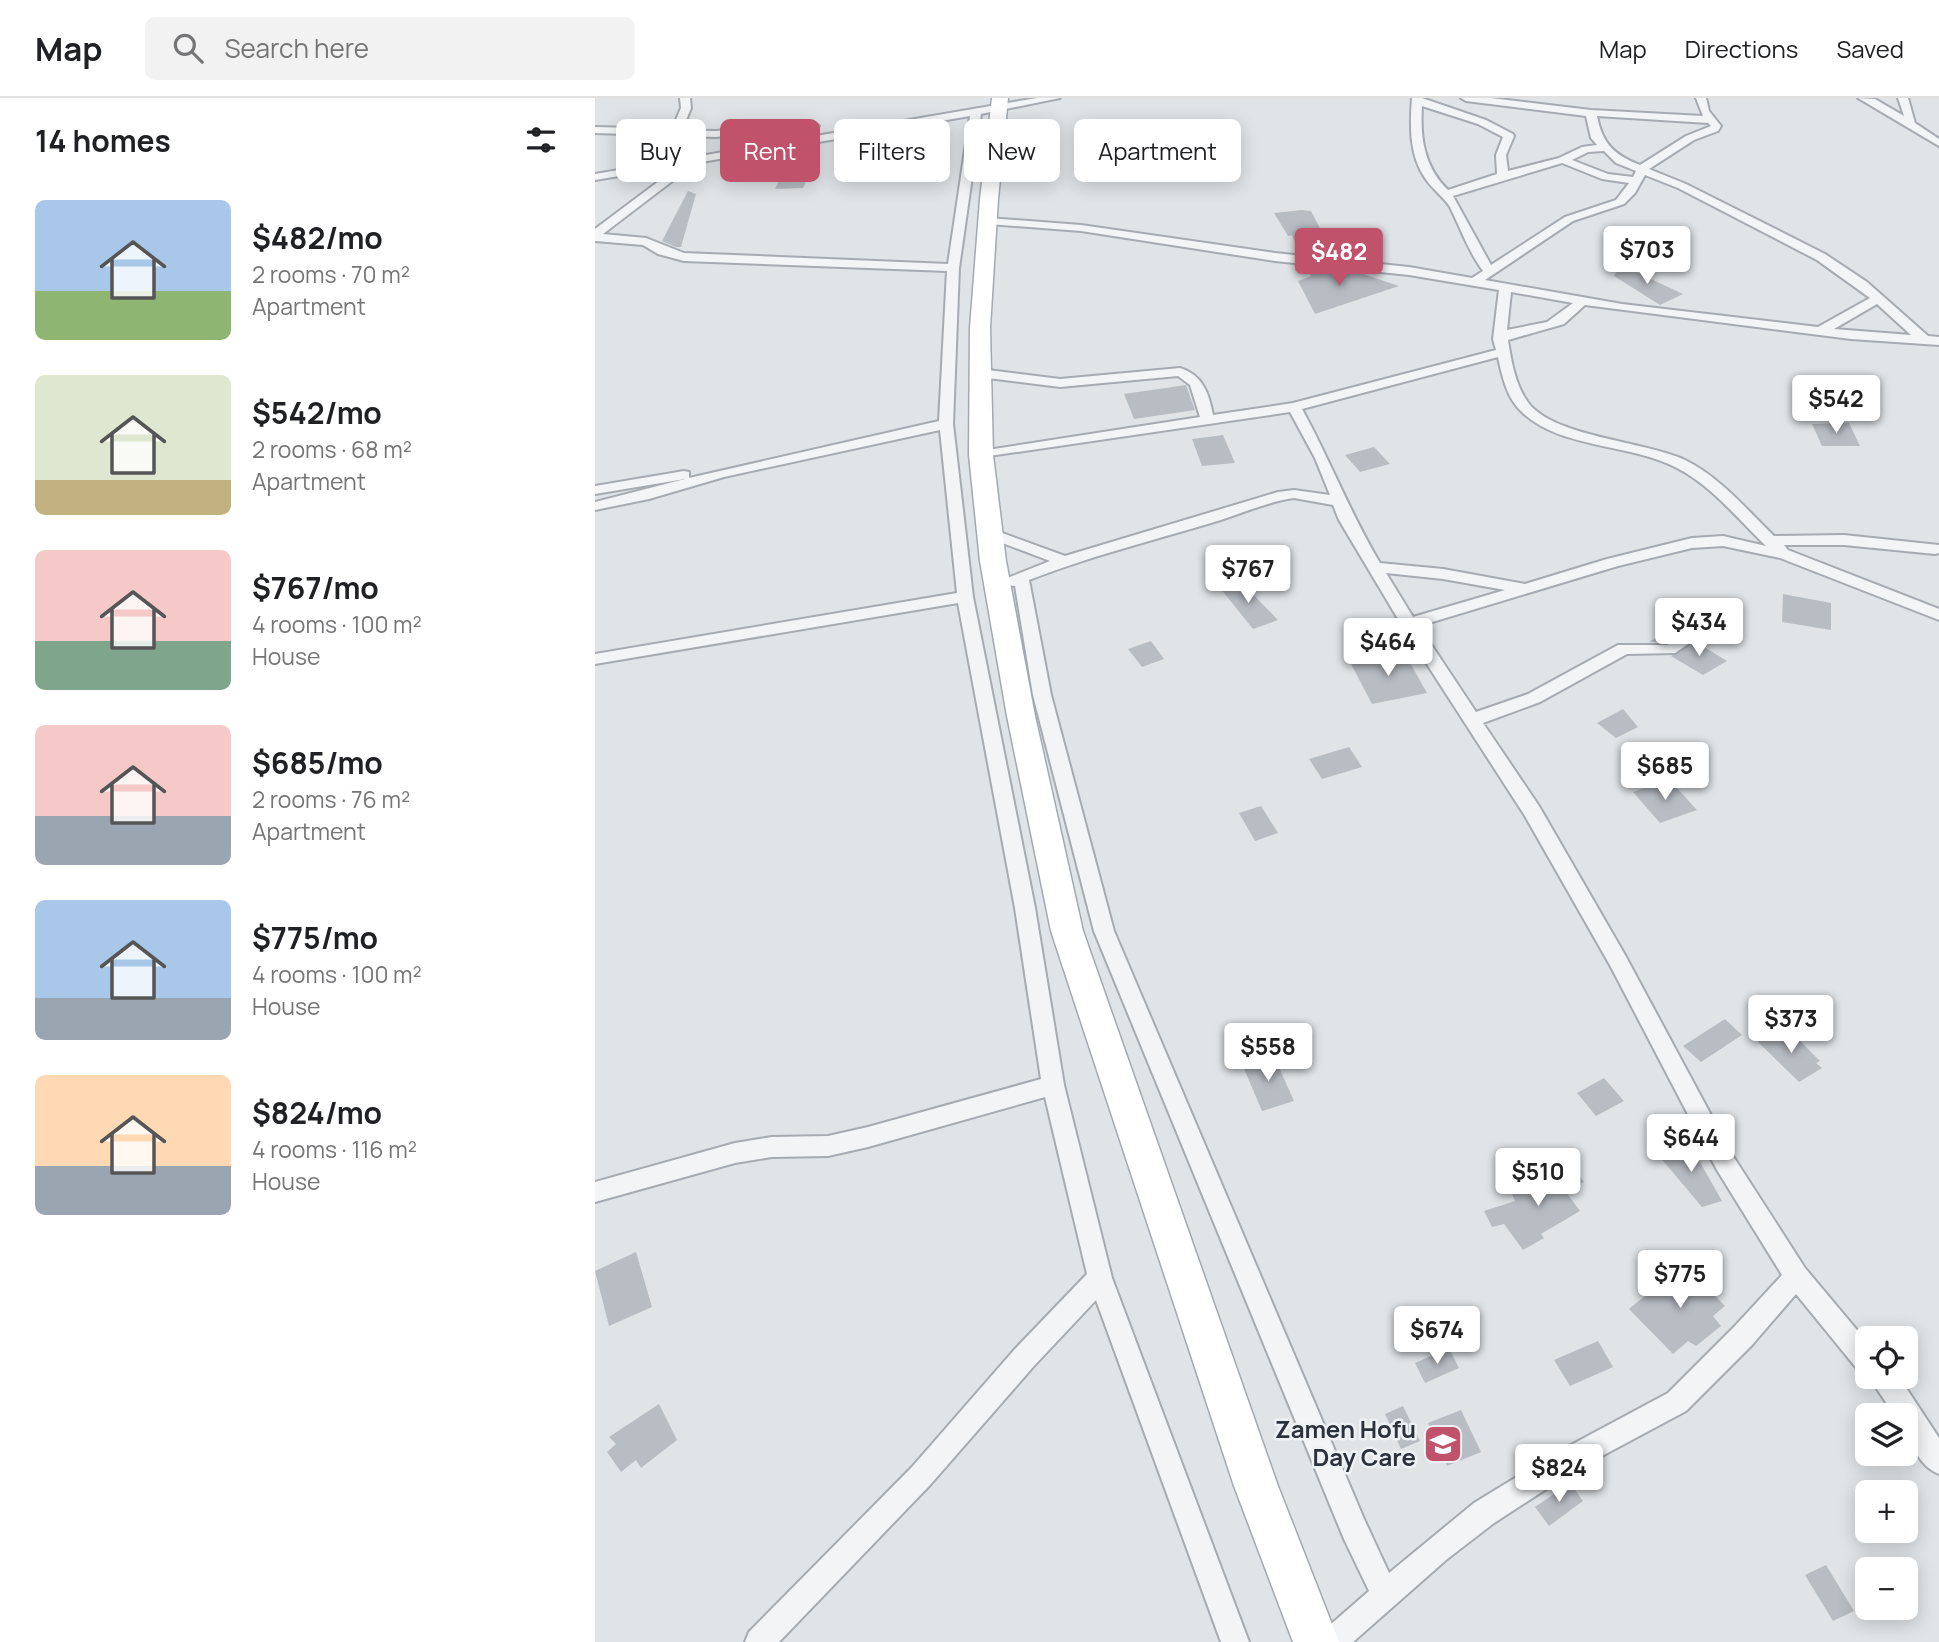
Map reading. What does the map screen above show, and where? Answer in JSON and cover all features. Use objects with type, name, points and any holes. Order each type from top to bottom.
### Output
[{"type":"main road","points":[[991,106],[980,373],[981,455],[989,533],[1009,582],[1021,716],[1067,931],[1256,1486],[1316,1642]]},
{"type":"street","points":[[682,119],[685,98]]},
{"type":"street","points":[[706,157],[991,106],[1055,98]]},
{"type":"street","points":[[1466,98],[1591,113],[1711,120]]},
{"type":"street","points":[[1474,282],[1569,219],[1620,201],[1635,184],[1643,169],[1690,138],[1714,129],[1716,126],[1704,111],[1702,98]]},
{"type":"street","points":[[1863,98],[1875,102],[1939,143]]},
{"type":"street","points":[[1903,98],[1910,126]]},
{"type":"street","points":[[1489,270],[1478,257],[1447,194],[1430,178],[1425,167],[1415,131],[1417,100],[1482,122],[1509,136],[1501,155],[1503,175]]},
{"type":"street","points":[[991,106],[953,268],[946,424],[965,597],[1025,908],[1053,1085],[1100,1278],[1235,1642]]},
{"type":"street","points":[[1591,113],[1592,128],[1605,148],[1620,161],[1682,186],[1821,257],[1879,298],[1923,339]]},
{"type":"street","points":[[706,141],[746,133],[935,117]]},
{"type":"street","points":[[595,130],[616,134]]},
{"type":"street","points":[[1447,194],[1503,175],[1563,160],[1586,149],[1605,148]]},
{"type":"street","points":[[1563,160],[1606,177],[1635,184],[1661,183],[1682,186]]},
{"type":"street","points":[[595,177],[616,169]]},
{"type":"street","points":[[595,236],[665,182]]},
{"type":"street","points":[[988,221],[1108,231],[1275,257],[1409,271],[1581,302],[1821,331],[1939,341]]},
{"type":"street","points":[[595,236],[646,242],[662,251],[684,257],[953,268]]},
{"type":"street","points":[[1506,288],[1500,306],[1501,346],[1515,394],[1534,415],[1585,436],[1664,457],[1682,465],[1739,510],[1784,554]]},
{"type":"street","points":[[1821,331],[1879,298]]},
{"type":"street","points":[[981,455],[1294,407],[1501,346],[1519,330],[1564,322],[1581,302]]},
{"type":"street","points":[[980,373],[1060,383],[1180,372],[1197,382],[1207,419]]},
{"type":"street","points":[[1294,407],[1322,458],[1337,501],[1409,624],[1532,811],[1618,961],[1725,1163],[1796,1276],[1855,1346]]},
{"type":"street","points":[[595,506],[644,496],[721,473],[946,424]]},
{"type":"street","points":[[1294,495],[1326,472]]},
{"type":"street","points":[[595,490],[648,479],[721,473]]},
{"type":"street","points":[[1337,501],[1294,495],[1278,496],[1199,523],[1064,561],[1009,582],[1042,695],[1104,931],[1119,972],[1354,1529],[1385,1595]]},
{"type":"street","points":[[989,533],[1064,561]]},
{"type":"street","points":[[1770,541],[1844,540],[1935,549]]},
{"type":"street","points":[[1409,624],[1613,562],[1692,543],[1723,541],[1784,554],[1939,615]]},
{"type":"street","points":[[1375,567],[1443,574],[1530,589]]},
{"type":"street","points":[[595,659],[965,597]]},
{"type":"street","points":[[1473,720],[1559,686],[1609,655],[1624,649],[1667,650],[1695,635]]},
{"type":"street","points":[[595,1192],[735,1153],[772,1147],[828,1146],[868,1137],[1053,1085]]},
{"type":"street","points":[[1332,1642],[1484,1513],[1565,1462],[1677,1402],[1796,1276]]},
{"type":"street","points":[[759,1642],[921,1476],[1024,1357],[1100,1278]]},
{"type":"street","points":[[1893,1389],[1902,1399],[1939,1461]]},
{"type":"building","points":[[778,182],[806,182],[803,188],[775,189]]},
{"type":"building","points":[[688,191],[696,194],[681,247],[676,247],[662,241]]},
{"type":"building","points":[[1311,211],[1324,236],[1336,235],[1349,258],[1300,253],[1292,235],[1288,236],[1274,213]]},
{"type":"building","points":[[1621,265],[1683,294],[1660,305],[1614,276]]},
{"type":"building","points":[[1307,267],[1357,272],[1399,286],[1315,314],[1298,281],[1311,276]]},
{"type":"building","points":[[1186,385],[1195,410],[1134,419],[1124,394]]},
{"type":"building","points":[[1849,423],[1860,446],[1822,446],[1812,424]]},
{"type":"building","points":[[1223,435],[1235,463],[1202,466],[1192,439]]},
{"type":"building","points":[[1374,447],[1390,464],[1360,472],[1345,455]]},
{"type":"building","points":[[1240,581],[1278,620],[1253,629],[1220,588]]},
{"type":"building","points":[[1783,594],[1831,603],[1831,630],[1782,622]]},
{"type":"building","points":[[1672,627],[1682,633],[1666,642],[1649,642]]},
{"type":"building","points":[[1151,641],[1164,659],[1142,667],[1128,649]]},
{"type":"building","points":[[1696,642],[1727,661],[1703,675],[1671,656]]},
{"type":"building","points":[[1404,652],[1427,693],[1372,704],[1350,662]]},
{"type":"building","points":[[1623,709],[1638,727],[1616,738],[1597,723]]},
{"type":"building","points":[[1349,747],[1362,767],[1322,779],[1309,759]]},
{"type":"building","points":[[1661,782],[1668,789],[1676,787],[1697,810],[1660,823],[1633,792]]},
{"type":"building","points":[[1261,806],[1278,833],[1255,841],[1239,813]]},
{"type":"building","points":[[1725,1019],[1742,1035],[1701,1062],[1683,1046]]},
{"type":"building","points":[[1781,1028],[1795,1042],[1799,1040],[1820,1061],[1816,1063],[1822,1068],[1799,1082],[1758,1042]]},
{"type":"building","points":[[1273,1054],[1294,1101],[1262,1111],[1242,1064]]},
{"type":"building","points":[[1604,1078],[1624,1101],[1596,1116],[1577,1093]]},
{"type":"building","points":[[1688,1141],[1722,1201],[1702,1207],[1659,1156]]},
{"type":"building","points":[[1571,1166],[1584,1182],[1566,1192],[1580,1211],[1541,1234],[1544,1238],[1523,1250],[1504,1224],[1492,1227],[1484,1211],[1515,1201],[1512,1194],[1528,1190]]},
{"type":"building","points":[[636,1252],[652,1307],[609,1326],[595,1271]]},
{"type":"building","points":[[1684,1264],[1725,1306],[1713,1316],[1721,1326],[1696,1346],[1688,1341],[1673,1354],[1629,1309]]},
{"type":"building","points":[[1598,1341],[1613,1367],[1570,1386],[1554,1360]]},
{"type":"building","points":[[1449,1348],[1459,1368],[1425,1383],[1415,1363]]},
{"type":"building","points":[[659,1404],[677,1440],[641,1468],[636,1460],[621,1472],[607,1452],[616,1444],[609,1437]]},
{"type":"building","points":[[1403,1406],[1420,1441],[1401,1449],[1385,1414]]},
{"type":"building","points":[[1461,1410],[1481,1452],[1447,1466],[1428,1423]]},
{"type":"building","points":[[1570,1483],[1583,1501],[1549,1526],[1535,1507]]},
{"type":"building","points":[[1826,1565],[1854,1611],[1833,1621],[1805,1575]]},
{"type":"place","name":"Zamen Hofu Day Care","points":[[1443,1444]]}]
